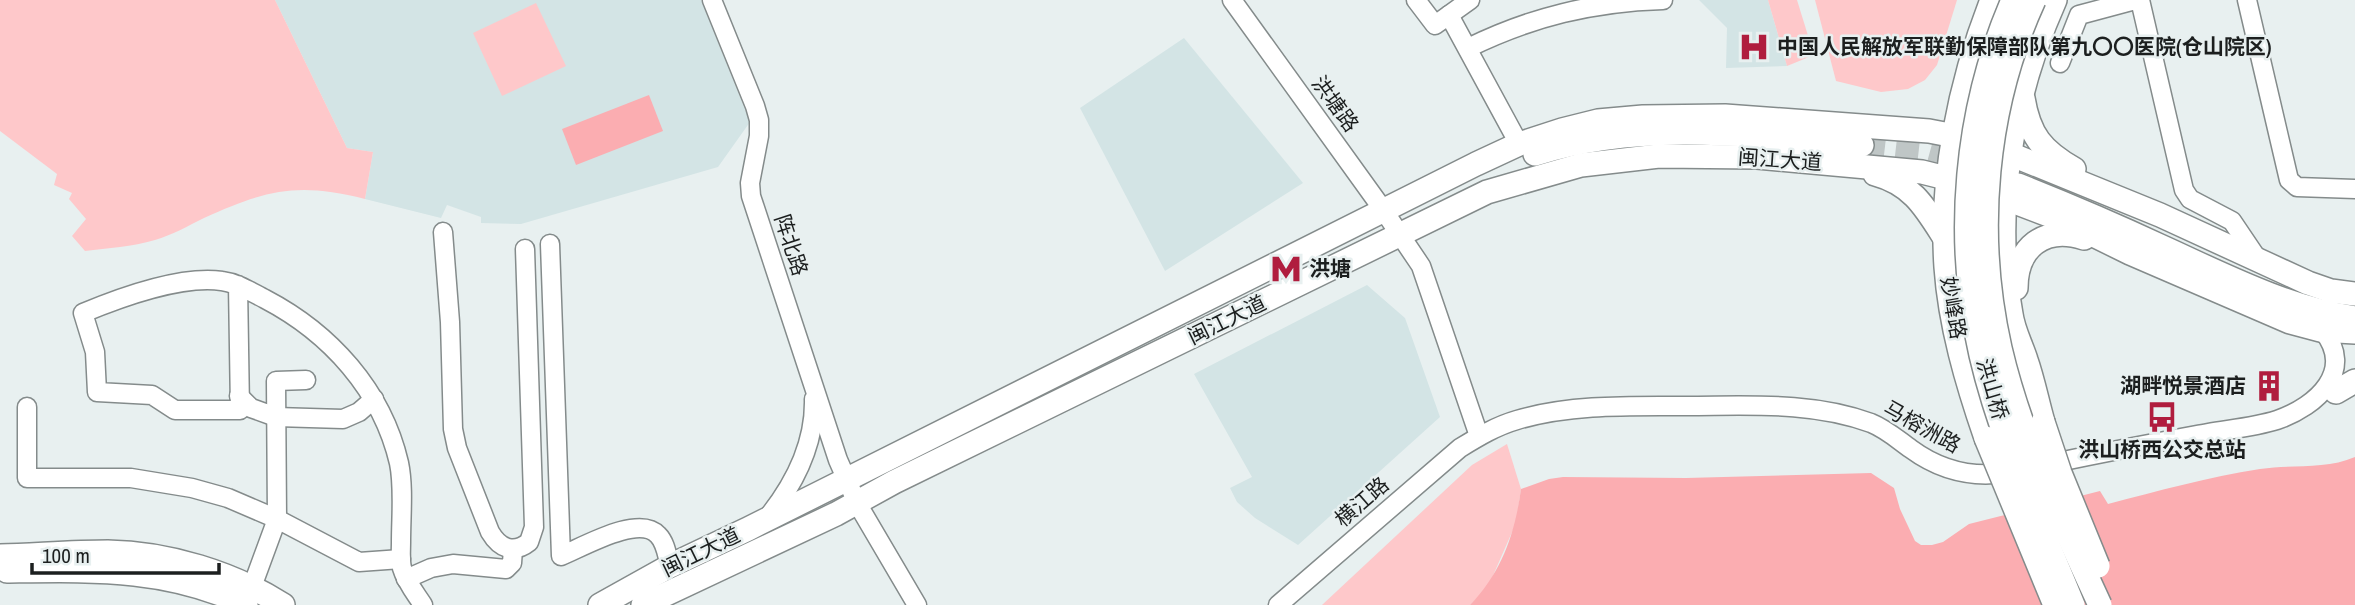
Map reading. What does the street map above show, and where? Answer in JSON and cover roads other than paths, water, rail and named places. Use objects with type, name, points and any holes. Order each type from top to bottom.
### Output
[{"type":"main road","name":"妙峰路","points":[[1992,0],[1968,71],[1955,136],[1944,237],[1948,282],[1960,350],[1986,438],[2055,605]]},
{"type":"main road","name":"洪山桥","points":[[2014,0],[1991,63],[1972,145],[1967,225],[1970,292],[1981,355],[2004,432],[2073,605]]},
{"type":"main road","points":[[2034,0],[2014,49],[1995,126],[1987,209],[1990,290],[2001,350],[2025,429],[2057,512],[2100,605]]},
{"type":"main road","points":[[2025,357],[2015,333],[2005,265],[2015,187],[2010,154],[2022,92],[2042,30],[2055,0]]},
{"type":"main road","points":[[2022,92],[2031,127],[2045,150],[2065,164],[2160,215]]},
{"type":"main road","points":[[1442,182],[1518,144],[1598,121],[1666,116],[1725,116],[1902,128],[1955,136],[2010,154],[2160,215],[2308,283],[2332,291],[2355,294]]},
{"type":"main road","points":[[1442,182],[1550,149],[1645,134],[1716,134],[1862,149],[1634,142],[1553,157],[1531,166],[1487,192]]},
{"type":"main road","name":"闽江大道","points":[[643,605],[857,503],[894,482],[1487,192],[1568,168],[1639,157],[1757,157],[1896,168],[2015,187]]},
{"type":"main road","points":[[1820,163],[1898,182],[1914,195],[1944,237]]},
{"type":"main road","name":"闽江大道","points":[[600,605],[670,566],[1442,182]]},
{"type":"main road","points":[[2015,187],[2130,253],[2290,322],[2320,330],[2355,332]]},
{"type":"main road","points":[[2015,187],[2129,223],[2285,292],[2355,309]]},
{"type":"main road","points":[[2015,187],[2098,217],[2262,290],[2308,307],[2355,318]]},
{"type":"main road","points":[[2025,357],[2016,276],[2028,249],[2046,237],[2070,233],[2130,253]]},
{"type":"main road","name":"洪山桥","points":[[2025,357],[2060,473],[2114,605]]},
{"type":"main road","points":[[0,556],[109,552],[132,554],[195,566],[249,596]]},
{"type":"main road","points":[[0,571],[134,572],[283,605]]},
{"type":"street","name":"阵北路","points":[[712,0],[755,106],[759,136],[750,183],[751,196],[813,385],[857,503],[918,605]]},
{"type":"street","name":"洪塘路","points":[[1231,0],[1421,266],[1479,436]]},
{"type":"street","points":[[1416,0],[1435,25],[1470,0]]},
{"type":"street","points":[[1468,48],[1524,22],[1572,9],[1663,0]]},
{"type":"street","points":[[2060,63],[2082,7],[2138,0],[2184,190],[2190,199],[2232,220],[2259,261]]},
{"type":"street","points":[[2248,0],[2289,180],[2297,187],[2355,190]]},
{"type":"street","points":[[1449,15],[1518,144]]},
{"type":"street","points":[[443,232],[455,437],[490,532],[505,548],[513,549],[530,542],[534,527],[525,249]]},
{"type":"street","points":[[550,244],[561,556],[622,530],[641,528],[656,532],[660,537],[670,566]]},
{"type":"street","points":[[238,285],[240,410],[175,410],[152,396],[97,392],[96,352],[83,313],[126,295],[212,280],[238,285],[281,308],[316,332],[350,366],[374,399],[399,465],[401,559],[406,579],[423,605]]},
{"type":"street","points":[[2320,330],[2342,343],[2351,356],[2351,371],[2346,387]]},
{"type":"street","points":[[249,596],[276,519],[276,381],[306,380]]},
{"type":"street","points":[[766,520],[785,495],[805,453],[813,416],[813,385]]},
{"type":"street","name":"马榕洲路","points":[[1479,436],[1501,425],[1531,416],[1596,408],[1802,408],[1840,414],[1871,423],[1886,429],[1911,449],[1940,466],[1978,476],[2263,424],[2298,412],[2346,387]]},
{"type":"street","points":[[239,396],[251,408],[276,417],[343,419],[359,412],[374,399]]},
{"type":"street","points":[[27,407],[27,478],[109,477],[150,480],[192,488],[228,498],[276,519],[359,562],[401,559]]},
{"type":"street","name":"横江路","points":[[1278,605],[1434,469],[1479,436]]},
{"type":"street","points":[[406,579],[420,571],[453,564],[506,569],[512,563],[513,549]]},
{"type":"tunnel","points":[[1862,145],[1923,152],[1967,164]]},
{"type":"place","name":"中国人民解放军联勤保障部队第九〇〇医院(仓山院区)","points":[[1754,47]]},
{"type":"place","name":"洪塘","points":[[1286,269]]},
{"type":"place","name":"湖畔悦景酒店","points":[[2269,386]]},
{"type":"place","name":"洪山桥西公交总站","points":[[2162,417]]}]
